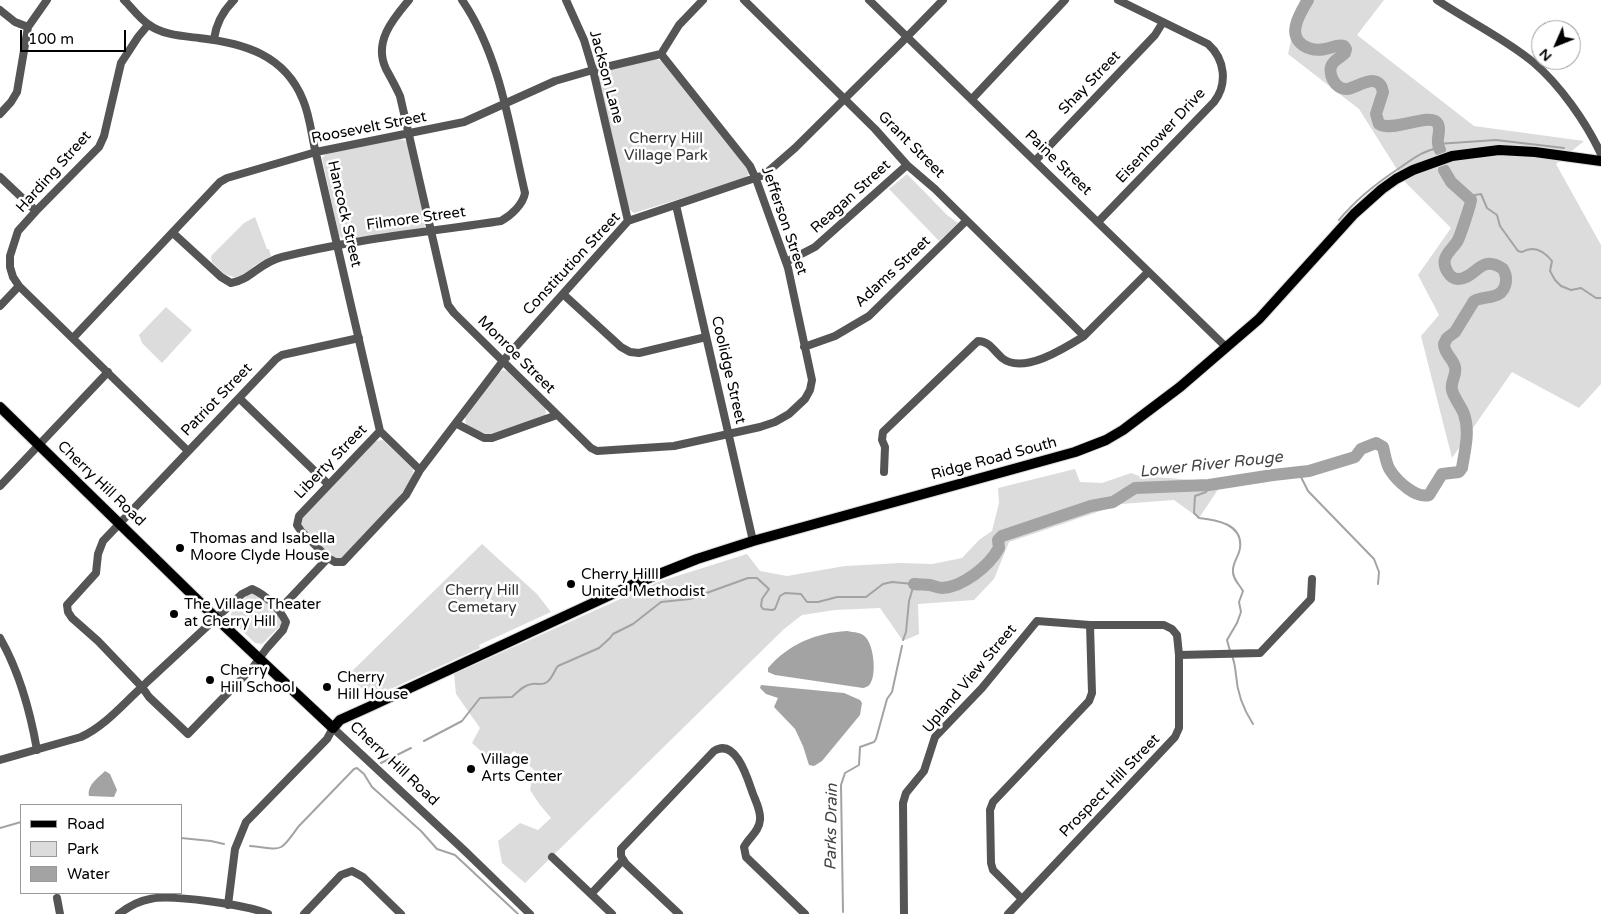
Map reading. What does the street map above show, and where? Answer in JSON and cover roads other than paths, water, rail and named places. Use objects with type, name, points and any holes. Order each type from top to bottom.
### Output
[{"type":"main road","name":"Ridge Road South","points":[[333,728],[340,720],[358,711],[634,584],[696,559],[753,541],[1051,459],[1106,440],[1140,419],[1226,347],[1270,308],[1362,207],[1382,189],[1413,170],[1461,154],[1499,150],[1535,152],[1601,161]]},
{"type":"main road","name":"Cherry Hill Road","points":[[0,407],[333,728]]},
{"type":"street","points":[[0,114],[11,102],[19,84],[28,27],[46,0]]},
{"type":"street","name":"Hancock Street","points":[[124,0],[148,25],[161,31],[175,35],[214,39],[255,50],[272,59],[285,70],[297,86],[304,102],[380,431]]},
{"type":"street","points":[[214,39],[220,19],[234,0]]},
{"type":"street","name":"Monroe Street","points":[[409,0],[385,32],[382,45],[384,62],[400,96],[448,305],[557,415],[591,448],[597,451],[674,446],[729,434]]},
{"type":"street","points":[[462,0],[484,40],[495,68],[504,104]]},
{"type":"street","name":"Jackson Lane","points":[[566,0],[584,40],[593,70],[628,220]]},
{"type":"street","points":[[661,54],[679,25],[703,0]]},
{"type":"street","name":"Grant Street","points":[[744,0],[885,138],[907,165],[935,189],[1084,336]]},
{"type":"street","name":"Paine Street","points":[[869,0],[1226,347]]},
{"type":"street","name":"Constitution Street","points":[[328,558],[335,562],[343,562],[406,496],[420,470],[503,361],[628,220],[764,175],[794,148],[943,0]]},
{"type":"street","points":[[972,99],[1065,0]]},
{"type":"street","name":"Eisenhower Drive","points":[[1098,222],[1214,102],[1222,87],[1221,63],[1212,48],[1199,38],[1118,0]]},
{"type":"street","points":[[1437,0],[1524,55],[1544,72],[1563,94],[1594,138],[1601,154]]},
{"type":"street","points":[[0,10],[16,22],[28,27]]},
{"type":"street","name":"Shay Street","points":[[1035,160],[1155,35],[1163,22]]},
{"type":"street","name":"Harding Street","points":[[148,25],[121,62],[104,136],[99,147],[18,231],[10,256],[10,267],[13,277],[19,286],[188,451]]},
{"type":"street","name":"Roosevelt Street","points":[[73,338],[220,182],[227,178],[316,152],[464,122],[555,81],[661,54]]},
{"type":"street","name":"Jefferson Street","points":[[661,54],[750,166],[786,262],[812,380],[810,390],[805,399],[789,414],[776,422],[729,434]]},
{"type":"street","name":"Filmore Street","points":[[173,233],[220,277],[231,283],[246,278],[262,265],[274,259],[337,244],[502,221],[524,199],[525,193],[504,104]]},
{"type":"street","name":"Reagan Street","points":[[786,262],[815,247],[907,165]]},
{"type":"street","points":[[0,176],[36,211]]},
{"type":"street","name":"Coolidge Street","points":[[676,205],[753,541]]},
{"type":"street","name":"Adams Street","points":[[804,347],[835,336],[869,316],[966,221]]},
{"type":"street","points":[[884,472],[885,447],[882,440],[883,432],[978,341],[984,341],[1010,363],[1019,364],[1062,350],[1084,336],[1148,272]]},
{"type":"street","points":[[0,306],[19,286]]},
{"type":"street","points":[[562,294],[621,347],[630,352],[639,352],[706,337]]},
{"type":"street","name":"Patriot Street","points":[[142,687],[72,618],[66,608],[96,573],[98,554],[103,541],[276,359],[282,355],[358,338]]},
{"type":"street","points":[[0,486],[108,372]]},
{"type":"street","points":[[239,398],[328,484]]},
{"type":"street","points":[[456,424],[484,438],[492,438],[557,415]]},
{"type":"street","points":[[380,431],[420,470]]},
{"type":"street","name":"Liberty Street","points":[[328,558],[301,531],[297,525],[299,516],[380,431]]},
{"type":"street","points":[[278,610],[328,558]]},
{"type":"street","points":[[1179,656],[1260,653],[1311,599],[1312,579]]},
{"type":"street","points":[[0,760],[89,733],[142,687],[242,594],[252,589],[261,593],[278,610],[286,622],[283,630],[259,658],[188,734],[149,697],[142,687]]},
{"type":"street","name":"Upland View Street","points":[[904,914],[903,803],[906,793],[924,771],[935,737],[982,688],[1037,621],[1090,625],[1164,625],[1170,627],[1177,635],[1179,656]]},
{"type":"street","points":[[1022,899],[993,870],[991,863],[990,810],[993,802],[1089,701],[1092,693],[1090,625]]},
{"type":"street","points":[[0,638],[27,702],[37,750]]},
{"type":"street","name":"Prospect Hill Street","points":[[1008,914],[1176,737],[1179,728],[1179,656]]},
{"type":"street","points":[[228,905],[235,849],[246,822],[327,739],[333,728]]},
{"type":"street","name":"Cherry Hill Road","points":[[333,728],[530,914]]},
{"type":"street","points":[[679,914],[623,860],[620,854],[623,845],[714,751],[724,748],[733,753],[741,763],[760,815],[757,830],[744,847],[746,857],[805,914]]},
{"type":"street","points":[[552,857],[612,914]]},
{"type":"street","points":[[591,894],[623,860]]},
{"type":"street","points":[[304,914],[341,875],[352,871],[363,877],[401,914]]},
{"type":"street","points":[[119,914],[134,904],[159,897],[179,898],[254,909],[268,914]]},
{"type":"street","points":[[57,898],[60,914]]},
{"type":"water","points":[[847,631],[861,634],[867,638],[870,644],[874,666],[872,680],[867,687],[863,688],[775,675],[768,672],[768,668],[785,652],[803,641],[824,634]]},
{"type":"water","points":[[761,685],[844,693],[860,700],[862,703],[860,715],[822,761],[814,766],[809,765],[795,729],[774,707],[778,698],[766,694],[760,688]]},
{"type":"water","points":[[105,771],[110,774],[117,790],[114,797],[89,796],[91,785]]},
{"type":"waterway","name":"Lower River Rouge","points":[[1308,0],[1297,22],[1296,37],[1303,45],[1313,49],[1319,50],[1339,45],[1344,46],[1346,49],[1345,53],[1331,67],[1331,75],[1335,84],[1343,89],[1347,89],[1367,82],[1377,82],[1383,92],[1376,114],[1379,124],[1393,126],[1428,120],[1434,121],[1439,126],[1438,146],[1440,150]]},
{"type":"waterway","points":[[1437,144],[1496,140],[1564,148]]},
{"type":"waterway","points":[[1339,220],[1360,198],[1384,179],[1419,155],[1440,148]]},
{"type":"waterway","name":"Lower River Rouge","points":[[914,584],[942,588],[958,584],[967,580],[989,562],[999,548],[998,540],[1002,536],[1091,506],[1113,502],[1135,488],[1209,485],[1309,471],[1355,457],[1361,449],[1376,443],[1383,447],[1388,465],[1393,474],[1402,484],[1418,494],[1429,495],[1442,474],[1459,472],[1462,468],[1467,427],[1464,414],[1452,390],[1455,367],[1445,351],[1444,344],[1447,338],[1455,332],[1474,301],[1494,296],[1501,292],[1504,289],[1506,277],[1503,269],[1489,264],[1483,265],[1464,278],[1452,277],[1447,272],[1445,259],[1458,240],[1471,200],[1451,182],[1444,170]]},
{"type":"waterway","points":[[1469,196],[1481,194],[1487,208],[1497,215],[1500,226],[1518,251],[1535,249],[1549,257],[1552,261],[1550,271],[1561,286],[1571,290],[1581,288],[1596,298],[1601,298]]},
{"type":"waterway","points":[[1299,473],[1308,491],[1374,559],[1379,572],[1378,584]]},
{"type":"waterway","points":[[1209,485],[1206,492],[1195,496],[1194,513],[1199,518],[1221,522],[1233,528],[1240,540],[1240,548],[1233,567],[1233,573],[1243,591],[1239,602],[1241,612],[1227,640],[1230,651]]},
{"type":"waterway","name":"Lower River Rouge","points":[[424,741],[462,721],[480,698],[512,697],[526,686],[545,683],[551,678],[558,666],[599,648],[613,634],[633,624],[661,602],[690,599],[748,578],[757,578],[769,589],[762,599],[761,606],[763,609],[772,610],[775,609],[780,596],[785,593],[801,594],[807,602],[818,602],[837,597],[866,597],[883,584],[892,582],[914,584],[909,601],[906,632],[903,640]]},
{"type":"waterway","name":"Parks Drain","points":[[843,912],[841,785],[845,773],[859,765],[860,747],[874,742],[876,739],[887,699],[892,692],[902,646]]},
{"type":"waterway","points":[[1232,656],[1239,694],[1253,724]]},
{"type":"waterway","name":"Lower River Rouge","points":[[381,763],[411,748]]},
{"type":"waterway","name":"Lower River Rouge","points":[[250,846],[275,848],[283,846],[298,827],[357,768],[364,774],[372,787],[421,831],[437,849],[455,855],[518,914]]},
{"type":"waterway","points":[[0,828],[20,822]]},
{"type":"waterway","points":[[182,838],[224,844]]},
{"type":"place","name":"Thomas and Isabella Moore Clyde House","points":[[180,548]]},
{"type":"place","name":"Cherry Hilll United Methodist","points":[[571,584]]},
{"type":"place","name":"The Village Theater at Cherry Hill","points":[[174,614]]},
{"type":"place","name":"Cherry Hill School","points":[[210,680]]},
{"type":"place","name":"Cherry Hill House","points":[[327,687]]},
{"type":"place","name":"Village Arts Center","points":[[471,769]]},
{"type":"park label","name":"Cherry Hill Village Park","points":[[666,148]]},
{"type":"park label","name":"Cherry Hill Cemetary","points":[[482,600]]}]
